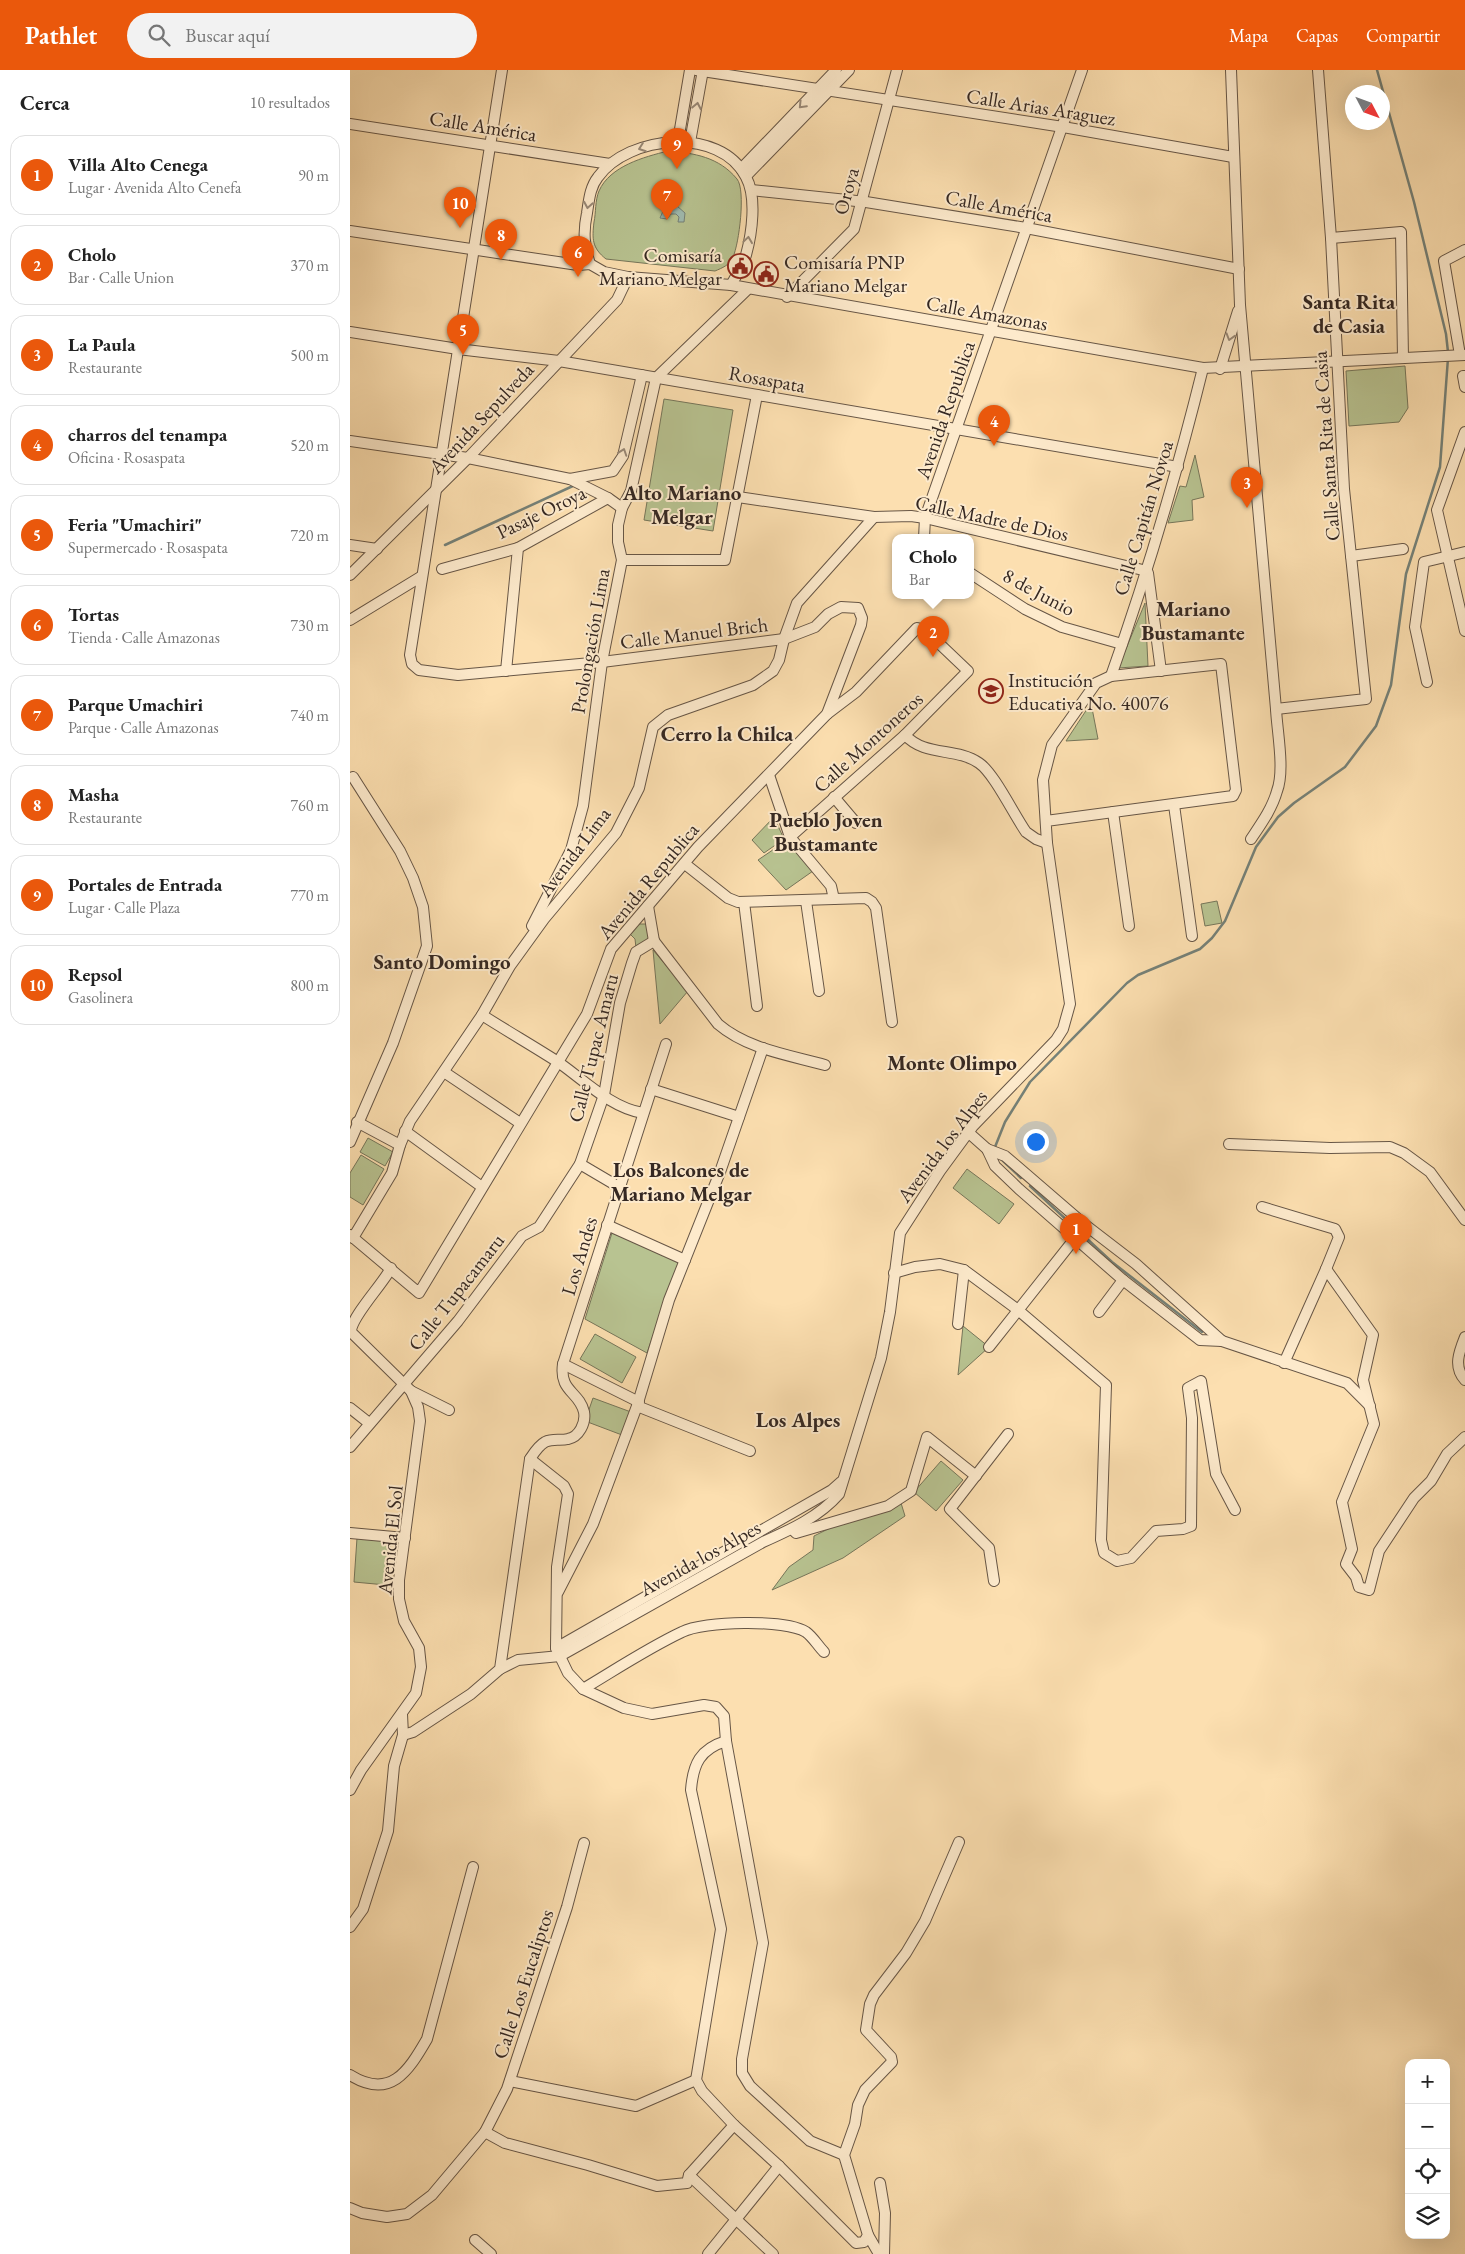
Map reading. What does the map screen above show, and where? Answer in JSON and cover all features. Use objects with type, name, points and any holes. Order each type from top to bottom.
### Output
[{"type":"street","points":[[350,620],[422,576],[502,70]]},
{"type":"street","points":[[678,141],[690,70]]},
{"type":"street","points":[[690,142],[701,70]]},
{"type":"street","name":"Calle Arias Araguez","points":[[701,70],[1063,127],[1233,157]]},
{"type":"street","points":[[743,172],[836,70]]},
{"type":"street","points":[[743,172],[849,70]]},
{"type":"street","name":"Oroya","points":[[787,297],[854,230],[897,70]]},
{"type":"street","name":"Avenida Republica","points":[[925,518],[1082,70]]},
{"type":"street","points":[[1231,70],[1240,306],[1276,709],[1278,789],[1269,811],[1251,839]]},
{"type":"street","name":"Calle Santa Rita de Casia","points":[[1276,709],[1366,699],[1344,490],[1331,238],[1318,70]]},
{"type":"street","name":"Calle América","points":[[350,124],[491,144],[610,164]]},
{"type":"street","points":[[590,264],[583,234],[591,187],[610,164],[631,152],[655,144],[678,141],[690,142],[727,157],[743,172],[751,190],[753,205],[746,256],[731,285]]},
{"type":"street","name":"Calle América","points":[[751,190],[862,202],[1026,228],[1239,269]]},
{"type":"street","name":"Calle Amazonas","points":[[350,230],[578,264],[590,264],[604,272],[628,277],[731,285],[787,297],[1203,368],[1220,369],[1460,355]]},
{"type":"street","points":[[1331,238],[1401,232],[1404,358]]},
{"type":"street","points":[[1460,355],[1444,261],[1465,250]]},
{"type":"street","name":"Avenida Sepulveda","points":[[350,575],[434,494],[617,300],[628,277]]},
{"type":"street","points":[[656,378],[748,289]]},
{"type":"street","points":[[1220,369],[1240,306]]},
{"type":"street","name":"Rosaspata","points":[[350,332],[458,349],[558,361],[1178,468]]},
{"type":"street","name":"Calle Capitán Novoa","points":[[1111,676],[1148,571],[1178,468],[1203,368]]},
{"type":"street","points":[[570,479],[613,471],[623,456],[642,375]]},
{"type":"street","points":[[1464,376],[1465,387]]},
{"type":"street","name":"Prolongación Lima","points":[[510,966],[554,888],[571,850],[583,806],[602,662],[622,560],[618,542],[622,508],[631,491],[656,378]]},
{"type":"street","points":[[622,560],[726,560],[757,395]]},
{"type":"street","points":[[1465,432],[1436,510],[1465,631]]},
{"type":"street","points":[[350,441],[468,458],[570,479],[608,498]]},
{"type":"street","name":"Calle Madre de Dios","points":[[738,497],[874,516],[925,518],[1148,571]]},
{"type":"street","name":"Pasaje Oroya","points":[[442,569],[518,548],[608,498],[622,508]]},
{"type":"street","name":"Avenida Lima","points":[[352,1237],[392,1172],[405,1131],[482,1016],[510,966],[544,919],[616,833],[639,788],[653,727],[668,714],[754,685],[764,679],[779,660],[797,602],[874,516]]},
{"type":"street","points":[[924,534],[925,518]]},
{"type":"street","points":[[350,545],[377,549]]},
{"type":"street","points":[[506,671],[518,548]]},
{"type":"street","points":[[1351,556],[1403,549]]},
{"type":"street","points":[[1427,682],[1415,627],[1424,562],[1465,552]]},
{"type":"street","points":[[1148,571],[1160,671]]},
{"type":"street","name":"Calle Manuel Brich","points":[[422,576],[410,655],[412,664],[419,670],[458,675],[506,671],[602,662],[784,639]]},
{"type":"street","name":"8 de Junio","points":[[974,576],[1025,609],[1062,627],[1122,644]]},
{"type":"street","name":"Avenida Republica","points":[[391,1268],[419,1293],[587,1014],[611,949],[685,864],[827,714],[862,618],[858,608],[842,607],[828,614],[814,627],[784,639]]},
{"type":"street","name":"Calle Montoneros","points":[[790,836],[905,735],[968,671],[926,631],[917,628],[856,692],[827,714]]},
{"type":"street","points":[[1046,821],[1231,798],[1236,790],[1221,664],[1111,676]]},
{"type":"street","name":"Avenida los Alpes","points":[[558,1652],[763,1542],[792,1530],[831,1503],[839,1494],[881,1358],[900,1233],[940,1171],[969,1133],[1056,1040],[1068,1017],[1070,1004],[1047,843],[1043,780],[1052,745],[1096,683],[1111,676]]},
{"type":"street","points":[[905,735],[917,746],[970,758],[983,766],[1026,832],[1036,839],[1047,843]]},
{"type":"street","points":[[768,775],[790,836],[831,886],[834,899]]},
{"type":"street","points":[[350,1142],[357,1122],[393,1043],[427,946],[423,907],[413,878],[400,851],[353,777]]},
{"type":"street","points":[[834,797],[856,823]]},
{"type":"street","points":[[1174,805],[1192,936]]},
{"type":"street","points":[[1113,812],[1129,926]]},
{"type":"street","points":[[685,864],[728,898],[744,902],[866,898],[872,902],[876,908],[892,1022]]},
{"type":"street","points":[[806,901],[819,991]]},
{"type":"street","points":[[744,902],[757,1006]]},
{"type":"street","points":[[648,906],[654,941],[718,1024],[728,1033],[763,1048],[825,1065]]},
{"type":"street","name":"Calle Tupac Amaru","points":[[538,1226],[580,1164],[604,1095],[620,1003],[632,962],[636,952],[654,941]]},
{"type":"street","points":[[482,1016],[558,1062],[604,1095],[632,1111],[643,1113]]},
{"type":"street","name":"Los Andes","points":[[563,1364],[666,1044]]},
{"type":"street","points":[[558,1593],[593,1524],[638,1404],[669,1300],[739,1117],[763,1048]]},
{"type":"street","points":[[444,1072],[520,1123]]},
{"type":"street","points":[[651,1089],[739,1117]]},
{"type":"street","points":[[357,1122],[400,1145]]},
{"type":"street","points":[[405,1131],[482,1187]]},
{"type":"street","points":[[969,1133],[1136,1264],[1222,1341]]},
{"type":"street","points":[[1229,1144],[1330,1148],[1390,1147],[1404,1153],[1430,1172],[1465,1220]]},
{"type":"street","points":[[994,1151],[995,1166],[1123,1280],[1200,1340],[1222,1341],[1346,1383],[1370,1407]]},
{"type":"street","points":[[580,1164],[619,1187]]},
{"type":"street","points":[[1262,1207],[1335,1229],[1340,1237],[1284,1363]]},
{"type":"street","points":[[607,1225],[685,1260]]},
{"type":"street","name":"Calle Tupacamaru","points":[[350,1447],[369,1423],[408,1387],[522,1236],[538,1226]]},
{"type":"street","points":[[352,1237],[391,1268],[386,1279],[352,1322],[350,1329],[354,1337],[408,1387],[449,1410]]},
{"type":"street","points":[[989,1347],[1076,1237]]},
{"type":"street","points":[[894,1273],[915,1267],[940,1264],[964,1270],[1018,1310],[1106,1385],[1106,1433],[1101,1540],[1104,1553],[1117,1562],[1131,1558],[1156,1531],[1183,1529],[1191,1526],[1192,1418],[1188,1388],[1201,1381],[1216,1474],[1234,1510]]},
{"type":"street","points":[[1326,1269],[1373,1336],[1363,1380],[1374,1424],[1342,1502],[1352,1549],[1346,1564],[1356,1577],[1359,1586],[1369,1590],[1378,1551],[1414,1498],[1431,1481],[1446,1454],[1465,1437]]},
{"type":"street","points":[[958,1324],[964,1270]]},
{"type":"street","points":[[1100,1312],[1123,1280]]},
{"type":"street","points":[[1465,1337],[1458,1355],[1458,1365],[1465,1380]]},
{"type":"street","points":[[500,1669],[530,1460],[541,1444],[553,1439],[567,1439],[578,1433],[582,1427],[584,1413],[582,1406],[565,1386],[562,1378],[563,1364],[638,1404],[750,1451]]},
{"type":"street","name":"Avenida El Sol","points":[[350,1790],[361,1770],[416,1693],[422,1667],[419,1648],[404,1621],[399,1599],[420,1421],[418,1407],[408,1387]]},
{"type":"street","points":[[350,1408],[369,1423]]},
{"type":"street","points":[[994,1581],[989,1548],[950,1510],[1008,1434]]},
{"type":"street","points":[[792,1530],[796,1533],[888,1506],[899,1500],[911,1491],[926,1437],[976,1476]]},
{"type":"street","points":[[530,1460],[564,1486],[568,1494],[557,1567],[558,1652],[568,1673],[582,1689],[624,1708],[652,1714],[704,1705],[716,1707],[724,1716],[726,1741],[763,1943],[742,2058],[742,2074],[750,2086],[810,2141],[844,2154]]},
{"type":"street","name":"Avenida los Alpes","points":[[558,1652],[832,1490],[844,1479]]},
{"type":"street","points":[[350,1533],[405,1538]]},
{"type":"street","points":[[582,1689],[683,1631],[717,1623],[752,1623],[794,1628],[805,1632],[824,1652]]},
{"type":"street","points":[[403,1736],[413,1732],[471,1694],[500,1669],[518,1660],[558,1652]]},
{"type":"street","points":[[350,1927],[363,1910],[388,1831],[394,1766],[403,1736],[402,1714]]},
{"type":"street","points":[[726,1741],[713,1745],[702,1754],[692,1771],[692,1790],[720,1930],[696,2080],[702,2090],[734,2125],[779,2166],[854,2242],[862,2243],[868,2235]]},
{"type":"street","points":[[879,2254],[868,2235],[844,2154],[855,2124],[858,2105],[865,2090],[892,2062],[891,2057],[866,2030],[870,2004],[925,1921],[959,1842]]},
{"type":"street","name":"Calle Los Eucaliptos","points":[[350,2208],[362,2213],[387,2217],[407,2214],[432,2195],[485,2132],[510,2081],[567,1907],[584,1843]]},
{"type":"street","points":[[350,2076],[373,2087],[386,2085],[399,2078],[414,2062],[426,2039],[473,1867]]},
{"type":"street","points":[[510,2081],[636,2106],[696,2080]]},
{"type":"street","points":[[485,2132],[504,2143],[588,2165],[657,2186],[686,2184],[689,2175],[734,2125]]},
{"type":"street","points":[[708,2254],[779,2166]]},
{"type":"street","points":[[689,2175],[772,2254]]},
{"type":"street","points":[[880,2183],[885,2213],[884,2254]]},
{"type":"street","points":[[474,2240],[491,2254]]},
{"type":"green space","points":[[668,151],[697,155],[714,161],[730,172],[740,185],[741,217],[733,257],[726,266],[715,271],[606,259],[598,251],[594,243],[596,202],[604,182],[619,169],[629,164]]},
{"type":"green space","points":[[1405,366],[1408,408],[1399,422],[1349,426],[1346,371]]},
{"type":"green space","points":[[664,399],[733,410],[713,531],[644,520]]},
{"type":"green space","points":[[1195,455],[1204,497],[1192,500],[1193,520],[1168,523],[1180,486],[1186,487]]},
{"type":"green space","points":[[1145,603],[1148,666],[1118,668]]},
{"type":"green space","points":[[1091,703],[1098,739],[1066,741]]},
{"type":"green space","points":[[774,817],[784,839],[764,853],[752,840]]},
{"type":"green space","points":[[786,841],[813,871],[786,890],[758,860]]},
{"type":"green space","points":[[1217,901],[1222,923],[1205,926],[1201,904]]},
{"type":"green space","points":[[636,924],[647,924],[649,940],[636,948],[635,939],[630,934]]},
{"type":"green space","points":[[653,950],[688,991],[660,1024]]},
{"type":"green space","points":[[368,1138],[393,1152],[385,1166],[360,1152]]},
{"type":"green space","points":[[361,1155],[384,1169],[363,1205],[350,1197],[350,1173]]},
{"type":"green space","points":[[967,1169],[1014,1204],[999,1224],[953,1188]]},
{"type":"green space","points":[[612,1233],[679,1261],[647,1353],[585,1319]]},
{"type":"green space","points":[[963,1326],[989,1347],[958,1375]]},
{"type":"green space","points":[[595,1334],[636,1357],[622,1383],[580,1359]]},
{"type":"green space","points":[[593,1398],[631,1412],[622,1435],[585,1421]]},
{"type":"green space","points":[[941,1461],[963,1480],[936,1511],[914,1492]]},
{"type":"green space","points":[[901,1503],[905,1516],[843,1558],[772,1590],[789,1567],[813,1550],[814,1536],[830,1528]]},
{"type":"green space","points":[[357,1538],[391,1541],[386,1585],[354,1582]]},
{"type":"shaded area","points":[[672,205],[677,206],[685,213],[684,222],[678,222],[679,217],[676,214],[671,214],[667,219],[660,218],[664,209]]},
{"type":"waterway","points":[[1377,70],[1414,202],[1446,334],[1448,352]]},
{"type":"waterway","points":[[995,1147],[1005,1122],[1030,1082],[1127,983],[1138,975],[1200,949],[1212,938],[1225,921],[1256,847],[1278,817],[1294,803],[1345,767],[1376,726],[1391,685],[1406,574],[1440,467],[1448,358]]},
{"type":"waterway","points":[[445,545],[575,485]]},
{"type":"waterway","points":[[1001,1159],[1021,1178]]},
{"type":"waterway","points":[[1030,1186],[1112,1262],[1202,1332]]},
{"type":"place","name":"Portales de Entrada","points":[[677,169]]},
{"type":"place","name":"Parque Umachiri","points":[[667,220]]},
{"type":"place","name":"Repsol","points":[[460,228]]},
{"type":"place","name":"Masha","points":[[501,260]]},
{"type":"place","name":"Comisaría Mariano Melgar","points":[[740,266]]},
{"type":"place","name":"Comisaría PNP Mariano Melgar","points":[[766,274]]},
{"type":"place","name":"Tortas","points":[[578,277]]},
{"type":"place","name":"Feria \"Umachiri\"","points":[[463,355]]},
{"type":"place","name":"charros del tenampa","points":[[994,446]]},
{"type":"place","name":"La Paula","points":[[1247,508]]},
{"type":"place","name":"Cholo","points":[[933,657]]},
{"type":"place","name":"Institución Educativa No. 40076","points":[[991,691]]},
{"type":"place","name":"Villa Alto Cenega","points":[[1076,1254]]},
{"type":"district","name":"Santa Rita de Casia","points":[[1349,313]]},
{"type":"district","name":"Alto Mariano Melgar","points":[[682,504]]},
{"type":"district","name":"Mariano Bustamante","points":[[1193,620]]},
{"type":"district","name":"Cerro la Chilca","points":[[727,733]]},
{"type":"district","name":"Pueblo Joven Bustamante","points":[[826,831]]},
{"type":"district","name":"Santo Domingo","points":[[442,961]]},
{"type":"district","name":"Monte Olimpo","points":[[952,1062]]},
{"type":"district","name":"Los Balcones de Mariano Melgar","points":[[681,1181]]},
{"type":"district","name":"Los Alpes","points":[[798,1419]]}]
